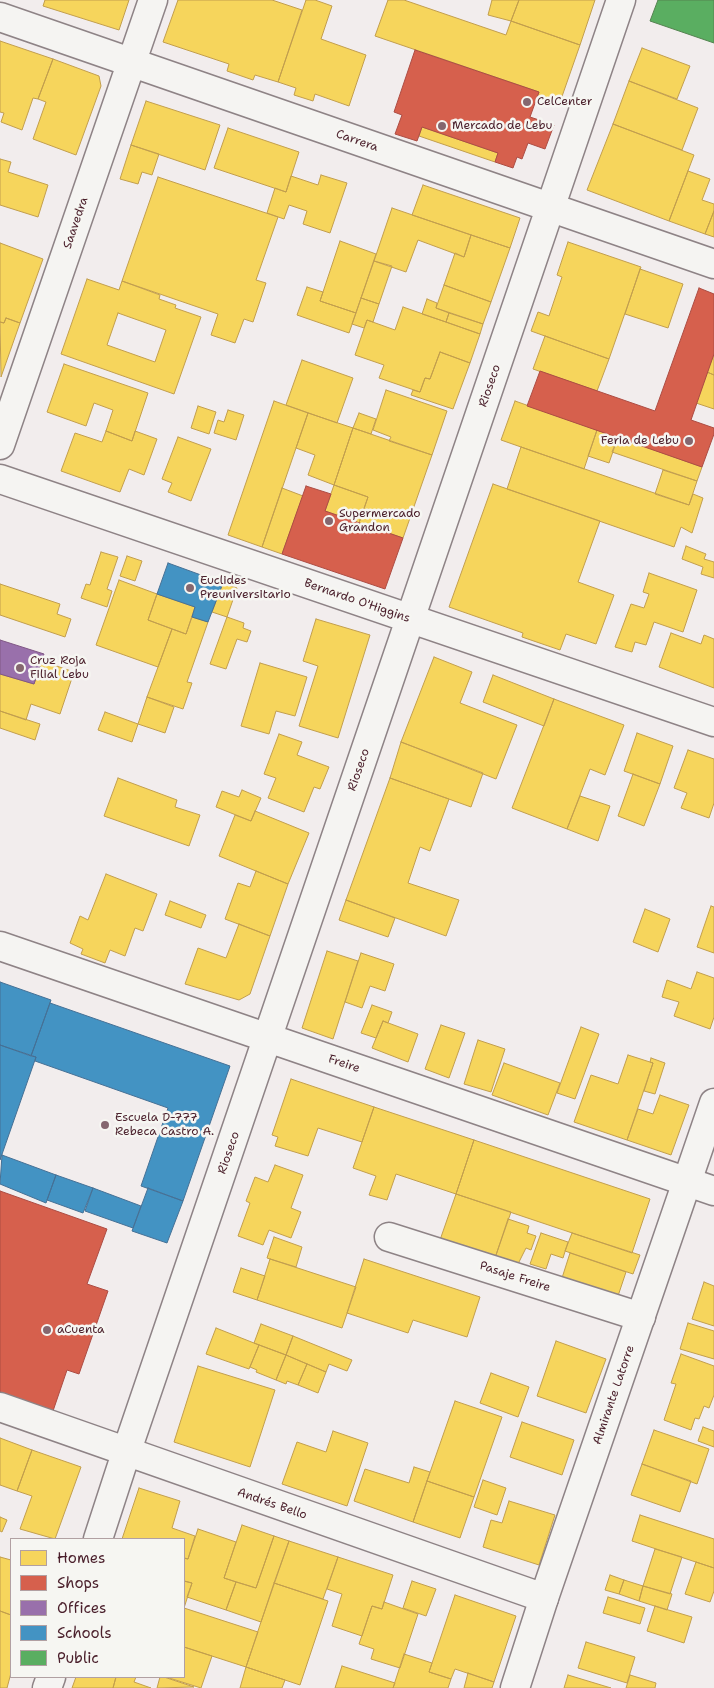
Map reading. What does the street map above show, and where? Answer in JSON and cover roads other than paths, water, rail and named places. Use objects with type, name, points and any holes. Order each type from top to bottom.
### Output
[{"type":"street","name":"Saavedra","points":[[0,445],[153,0]]},
{"type":"street","name":"Rioseco","points":[[98,1538],[621,0]]},
{"type":"street","name":"Carrera","points":[[0,17],[714,264]]},
{"type":"street","name":"Bernardo O'Higgins","points":[[0,479],[714,722]]},
{"type":"street","name":"Freire","points":[[0,946],[714,1191]]},
{"type":"street","name":"Almirante Latorre","points":[[515,1688],[544,1598],[714,1103]]},
{"type":"street","name":"Pasaje Freire","points":[[389,1237],[641,1317]]},
{"type":"street","name":"Andrés Bello","points":[[0,1408],[544,1598]]},
{"type":"place","name":"CelCenter","points":[[527,102]]},
{"type":"place","name":"Mercado de Lebu","points":[[442,126]]},
{"type":"place","name":"Feria de Lebu","points":[[689,441]]},
{"type":"place","name":"Supermercado Grandon","points":[[329,521]]},
{"type":"place","name":"Euclides Preuniversitario","points":[[190,588]]},
{"type":"place","name":"Cruz Roja Filial Lebu","points":[[20,668]]},
{"type":"place","name":"Escuela D-777 Rebeca Castro A.","points":[[105,1125]]},
{"type":"place","name":"aCuenta","points":[[47,1330]]}]
